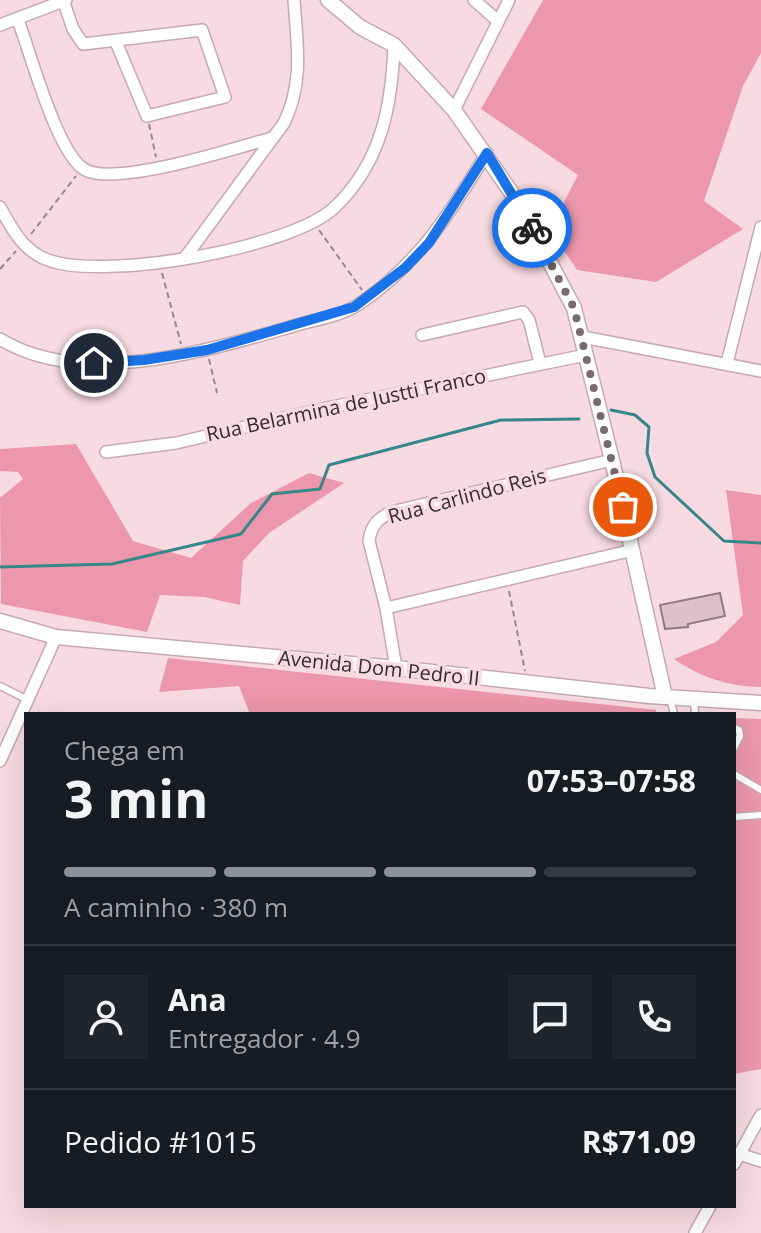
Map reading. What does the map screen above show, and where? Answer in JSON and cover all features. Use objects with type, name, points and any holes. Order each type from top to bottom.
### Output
[{"type":"street","points":[[184,259],[293,104],[299,63],[294,0]]},
{"type":"street","points":[[328,0],[360,27],[394,45],[454,110],[487,153],[532,228],[574,308],[633,550],[661,681],[668,698]]},
{"type":"street","points":[[474,0],[498,21]]},
{"type":"street","points":[[454,110],[509,0]]},
{"type":"street","points":[[0,25],[65,2],[80,43],[116,42],[197,29],[205,34],[225,91],[222,100],[147,116],[116,42]]},
{"type":"street","points":[[18,20],[61,138],[82,169],[108,176],[158,168],[272,138]]},
{"type":"street","points":[[0,207],[23,245],[46,260],[85,269],[159,264],[184,259],[282,235],[314,223],[351,190],[380,139],[389,113],[394,45]]},
{"type":"street","points":[[0,339],[13,347],[49,358],[94,363],[207,350],[347,310],[405,268],[429,243],[487,153]]},
{"type":"street","points":[[727,363],[761,227]]},
{"type":"street","points":[[422,335],[523,312],[529,320],[540,363]]},
{"type":"street","points":[[583,337],[761,371]]},
{"type":"street","name":"Rua Belarmina de Justti Franco","points":[[106,452],[176,443],[586,355]]},
{"type":"street","name":"Rua Carlindo Reis","points":[[396,668],[386,608],[369,541],[370,530],[379,519],[391,512],[612,460]]},
{"type":"street","points":[[386,608],[633,550]]},
{"type":"street","name":"Avenida Dom Pedro II","points":[[0,621],[56,637],[396,668],[668,698],[695,707],[761,703]]},
{"type":"street","points":[[0,761],[56,637]]},
{"type":"street","points":[[649,696],[661,681]]},
{"type":"street","points":[[761,1115],[736,1160],[761,1161]]},
{"type":"street","points":[[698,1232],[709,1208]]},
{"type":"lane","points":[[0,686],[28,700]]},
{"type":"lane","points":[[668,698],[673,712]]},
{"type":"lane","points":[[736,775],[761,790]]},
{"type":"lane","points":[[736,817],[761,815]]},
{"type":"path","points":[[147,116],[158,168]]},
{"type":"path","points":[[0,269],[23,245],[82,169]]},
{"type":"path","points":[[314,223],[367,298]]},
{"type":"path","points":[[159,264],[184,354]]},
{"type":"path","points":[[207,350],[217,393]]},
{"type":"path","points":[[506,579],[528,684]]},
{"type":"shaded area","points":[[543,0],[761,0],[761,53],[743,86],[704,201],[743,229],[656,282],[577,270],[550,229],[578,175],[481,109]]},
{"type":"shaded area","points":[[76,444],[133,541],[191,558],[251,503],[309,473],[344,483],[269,533],[243,561],[240,605],[204,597],[160,595],[147,632],[1,604],[0,498],[23,479],[18,472],[0,471],[0,449]]},
{"type":"shaded area","points":[[726,490],[761,495],[761,687],[715,680],[674,659],[716,642],[743,615]]},
{"type":"shaded area","points":[[168,658],[656,712],[249,712],[239,686],[159,692]]},
{"type":"shaded area","points":[[736,718],[761,719],[761,1069],[736,1074]]},
{"type":"building","points":[[720,593],[725,616],[688,624],[688,627],[665,629],[660,605]]},
{"type":"waterway","points":[[611,410],[635,415],[649,427],[647,453],[655,477],[724,541],[761,543]]},
{"type":"waterway","points":[[0,567],[112,564],[241,534],[272,494],[320,489],[329,465],[501,420],[579,419]]},
{"type":"way so far","points":[[532,228],[574,308],[623,507]]},
{"type":"route","points":[[94,363],[144,360],[207,350],[354,307],[405,268],[429,243],[487,153],[532,228]]}]
